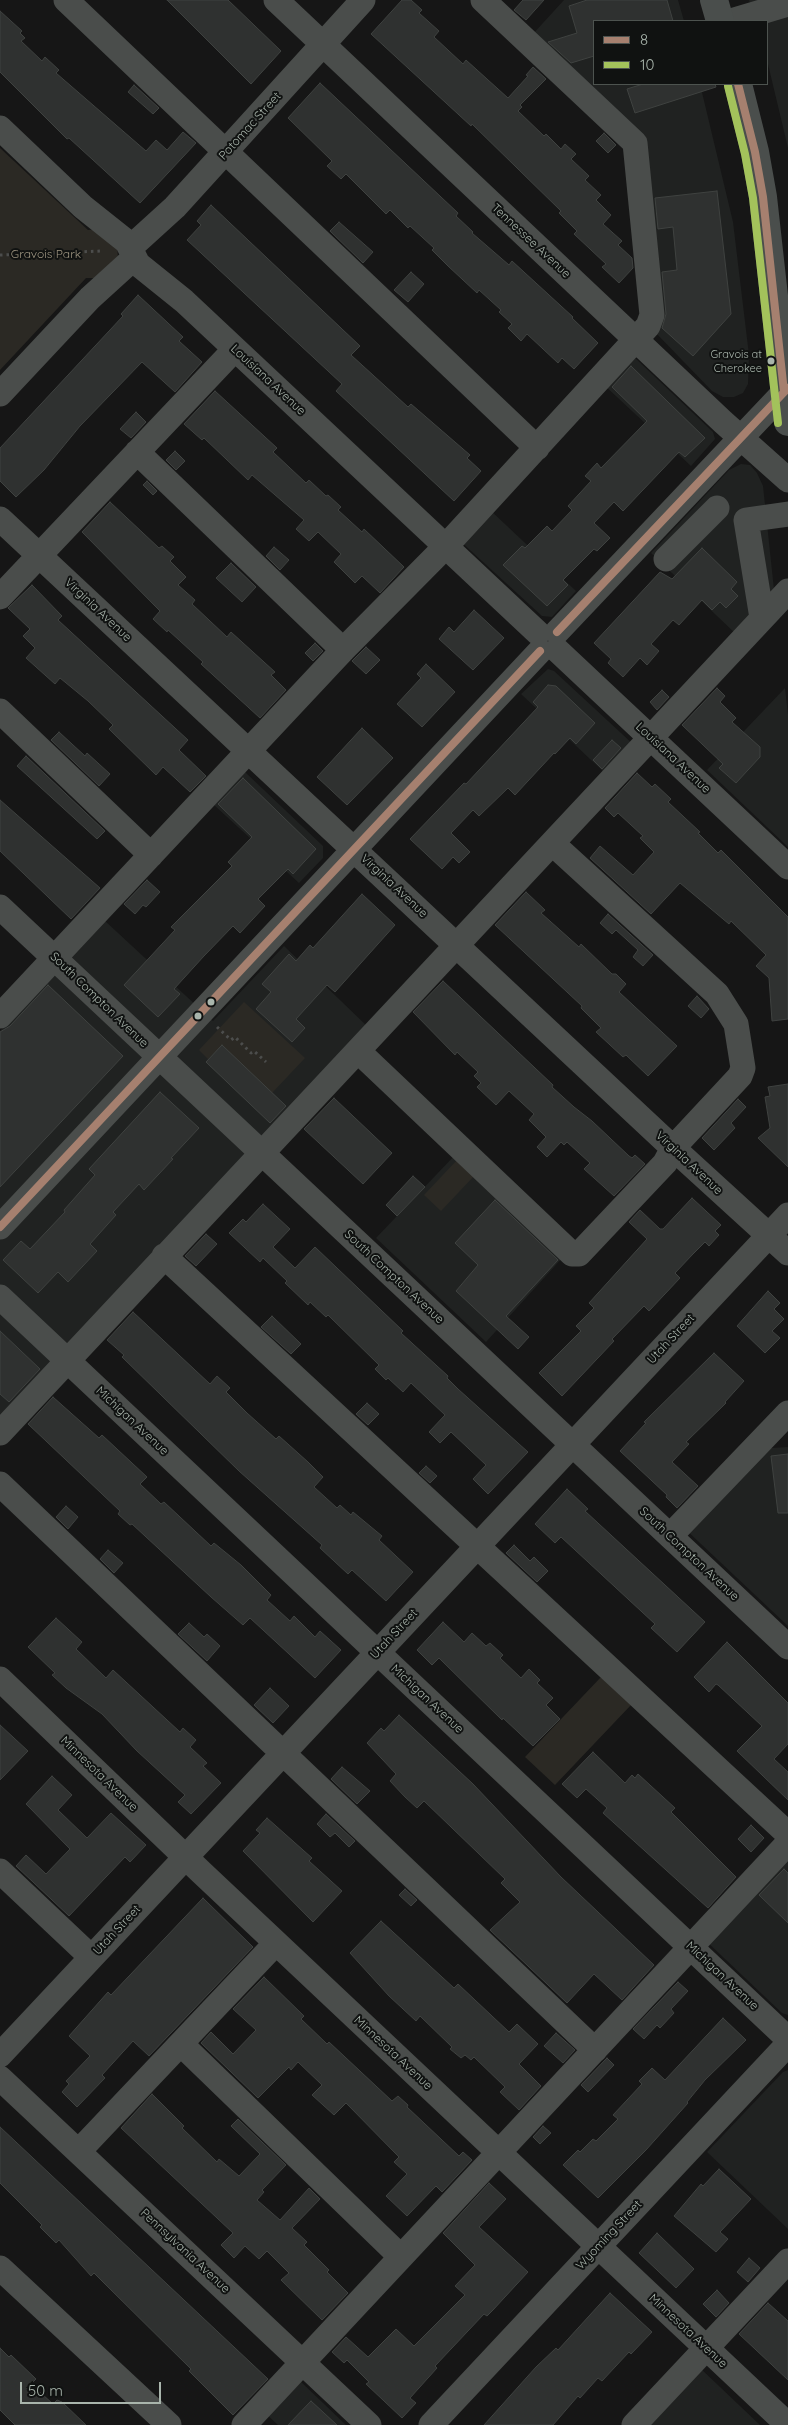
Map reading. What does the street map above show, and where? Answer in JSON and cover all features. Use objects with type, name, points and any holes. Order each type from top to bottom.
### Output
[{"type":"main road","points":[[714,0],[720,20]]},
{"type":"main road","points":[[738,85],[755,152],[763,197],[786,390],[788,422]]},
{"type":"street","points":[[66,0],[537,448]]},
{"type":"street","name":"Tennessee Avenue","points":[[276,0],[637,341],[788,480]]},
{"type":"street","name":"Potomac Street","points":[[0,394],[226,153],[363,0]]},
{"type":"street","points":[[0,1016],[343,650],[446,546],[637,341],[648,326],[652,315],[635,143],[483,0]]},
{"type":"street","points":[[734,20],[788,4]]},
{"type":"street","name":"Louisiana Avenue","points":[[0,128],[83,206],[114,230],[132,253],[788,867]]},
{"type":"street","points":[[0,597],[235,349]]},
{"type":"street","points":[[0,1227],[786,390]]},
{"type":"street","points":[[137,452],[343,650]]},
{"type":"street","points":[[696,486],[727,518],[746,520],[788,514]]},
{"type":"street","points":[[666,559],[717,508]]},
{"type":"street","name":"Virginia Avenue","points":[[0,519],[458,945],[673,1148],[788,1253]]},
{"type":"street","points":[[746,520],[762,618]]},
{"type":"street","points":[[0,1433],[788,591]]},
{"type":"street","points":[[0,711],[152,855]]},
{"type":"street","points":[[358,1051],[572,1254],[579,1254],[665,1163],[673,1148],[740,1076],[743,1068],[736,1024],[717,994],[553,844]]},
{"type":"street","name":"South Compton Avenue","points":[[0,907],[788,1647]]},
{"type":"street","name":"Utah Street","points":[[0,2055],[788,1215]]},
{"type":"street","points":[[164,1256],[788,1834]]},
{"type":"street","name":"Michigan Avenue","points":[[0,1297],[788,2038]]},
{"type":"street","points":[[670,1536],[788,1413]]},
{"type":"street","points":[[0,1484],[595,2050]]},
{"type":"street","name":"Minnesota Avenue","points":[[0,1680],[185,1857],[788,2425]]},
{"type":"street","points":[[244,2425],[788,1843]]},
{"type":"street","points":[[0,1872],[91,1957]]},
{"type":"street","points":[[78,2152],[276,1943]]},
{"type":"street","points":[[181,2044],[401,2257]]},
{"type":"street","name":"Wyoming Street","points":[[431,2425],[788,2044]]},
{"type":"street","name":"Pennsylvania Avenue","points":[[0,2078],[369,2425]]},
{"type":"street","points":[[634,2425],[788,2261]]},
{"type":"street","points":[[0,2268],[169,2425]]},
{"type":"path","points":[[0,255],[102,251]]},
{"type":"path","points":[[219,1029],[231,1040],[235,1036],[251,1052],[254,1051],[266,1062]]},
{"type":"shaded area","points":[[564,0],[678,0],[684,20],[593,20],[593,85],[700,85],[733,222],[749,355],[748,384],[743,393],[734,397],[723,397],[712,391],[653,330],[636,131],[532,35]]},
{"type":"shaded area","points":[[749,0],[788,0],[788,148],[768,64],[768,20],[756,20]]},
{"type":"shaded area","points":[[632,355],[713,432],[715,439],[691,466],[603,384]]},
{"type":"shaded area","points":[[741,464],[750,465],[757,473],[763,486],[775,599],[738,636],[651,553],[729,470]]},
{"type":"shaded area","points":[[489,509],[576,591],[552,617],[542,616],[459,540]]},
{"type":"shaded area","points":[[548,669],[554,671],[635,746],[608,776],[521,694]]},
{"type":"shaded area","points":[[785,688],[788,715],[788,847],[707,770]]},
{"type":"shaded area","points":[[245,772],[323,846],[323,858],[299,883],[214,805]]},
{"type":"shaded area","points":[[104,920],[213,1021],[284,946],[369,1028],[0,1421],[0,1031]]},
{"type":"shaded area","points":[[456,1154],[564,1256],[486,1342],[376,1238]]},
{"type":"shaded area","points":[[766,1443],[772,1448],[788,1447],[788,1626],[683,1527]]},
{"type":"shaded area","points":[[788,1852],[788,2015],[782,2013],[705,1940]]},
{"type":"shaded area","points":[[788,2070],[788,2229],[707,2152],[783,2072]]},
{"type":"shaded area","points":[[699,2367],[760,2425],[642,2425]]},
{"type":"shaded area","points":[[298,2379],[346,2425],[278,2425],[265,2413]]},
{"type":"green space","name":"Gravois Park","points":[[0,148],[88,230],[99,229],[117,245],[118,258],[94,278],[86,278],[0,370]]},
{"type":"green space","points":[[244,1002],[305,1058],[272,1093],[222,1045],[208,1059],[199,1050]]},
{"type":"green space","points":[[458,1159],[475,1175],[441,1211],[424,1195]]},
{"type":"green space","points":[[601,1677],[631,1705],[555,1785],[525,1757]]},
{"type":"building","points":[[167,0],[228,0],[281,51],[251,84]]},
{"type":"building","points":[[402,0],[411,0],[422,10],[419,13],[439,31],[434,37],[463,64],[466,60],[508,98],[528,76],[526,75],[533,67],[546,79],[520,105],[522,107],[518,111],[544,136],[546,134],[561,149],[565,144],[576,154],[571,159],[589,176],[585,180],[601,195],[596,200],[611,215],[603,224],[622,241],[618,245],[632,258],[633,268],[619,283],[602,267],[606,264],[574,234],[577,231],[559,213],[561,211],[472,124],[471,126],[371,34]]},
{"type":"building","points":[[523,0],[544,0],[526,20],[514,10]]},
{"type":"building","points":[[587,0],[667,0],[673,20],[593,20],[593,56],[571,63],[548,42],[577,33],[569,6]]},
{"type":"building","points":[[0,11],[22,31],[20,33],[25,38],[21,41],[42,61],[45,57],[59,70],[56,73],[146,151],[156,140],[167,150],[183,132],[196,143],[140,203],[69,138],[67,139],[0,72]]},
{"type":"building","points":[[320,83],[458,213],[456,216],[472,233],[509,265],[512,261],[573,317],[598,343],[574,369],[562,358],[558,363],[527,334],[521,341],[508,328],[512,324],[499,312],[501,310],[479,290],[477,293],[410,226],[408,228],[390,210],[386,214],[346,174],[341,179],[327,166],[332,161],[288,118]]},
{"type":"building","points":[[134,85],[159,108],[153,114],[128,92]]},
{"type":"building","points":[[640,85],[715,85],[716,87],[635,113],[627,89]]},
{"type":"building","points":[[604,133],[616,145],[608,153],[596,141]]},
{"type":"building","points":[[717,191],[731,314],[693,356],[662,328],[666,314],[662,272],[677,270],[673,227],[658,229],[655,198]]},
{"type":"building","points":[[211,205],[360,346],[351,355],[408,407],[411,404],[470,455],[467,458],[481,471],[454,501],[336,391],[342,384],[187,240],[201,225],[197,221]]},
{"type":"building","points":[[339,222],[373,252],[363,263],[330,231]]},
{"type":"building","points":[[411,272],[424,284],[408,302],[394,290]]},
{"type":"building","points":[[138,295],[183,337],[179,341],[202,362],[175,392],[142,362],[80,426],[44,470],[16,497],[0,481],[0,448],[123,316],[121,314]]},
{"type":"building","points":[[631,366],[705,438],[685,457],[679,452],[623,511],[614,502],[594,523],[610,538],[597,551],[594,549],[563,580],[568,585],[547,606],[503,565],[522,546],[525,548],[547,526],[552,531],[572,510],[568,506],[591,481],[585,476],[597,463],[601,468],[647,421],[612,387]]},
{"type":"building","points":[[215,391],[277,448],[273,452],[306,483],[309,480],[326,496],[328,495],[341,507],[338,510],[362,532],[364,529],[404,567],[380,593],[362,576],[355,583],[334,562],[341,554],[318,532],[309,541],[296,529],[304,520],[252,475],[248,480],[204,438],[202,440],[184,424]]},
{"type":"building","points":[[136,412],[146,422],[131,438],[120,429]]},
{"type":"building","points":[[175,451],[185,461],[176,470],[166,460]]},
{"type":"building","points":[[147,481],[157,491],[153,495],[143,485]]},
{"type":"building","points":[[110,502],[159,548],[162,546],[174,557],[170,561],[186,577],[178,585],[195,600],[192,604],[227,637],[231,632],[275,672],[271,675],[286,690],[260,718],[201,664],[203,662],[153,619],[160,611],[82,532]]},
{"type":"building","points":[[274,547],[289,560],[280,570],[266,556]]},
{"type":"building","points":[[702,548],[737,582],[731,589],[738,596],[726,608],[720,602],[712,610],[702,600],[679,625],[673,620],[651,644],[659,651],[647,665],[640,658],[623,677],[608,663],[611,659],[594,643],[660,572],[672,579]]},
{"type":"building","points":[[231,563],[256,587],[242,602],[216,578]]},
{"type":"building","points":[[32,585],[62,616],[58,620],[188,740],[179,750],[206,776],[190,792],[163,767],[156,775],[109,729],[113,725],[88,701],[60,678],[55,684],[26,658],[35,648],[23,636],[30,629],[8,608]]},
{"type":"building","points":[[474,610],[504,638],[473,670],[439,639],[449,627],[454,632]]},
{"type":"building","points":[[315,643],[323,651],[313,661],[305,653]]},
{"type":"building","points":[[366,647],[380,660],[366,674],[352,661]]},
{"type":"building","points":[[426,664],[455,692],[422,727],[397,704],[421,678],[417,674]]},
{"type":"building","points":[[548,685],[556,686],[595,723],[576,744],[570,738],[515,795],[508,788],[479,816],[473,810],[451,833],[470,852],[459,863],[453,857],[442,869],[410,839],[464,783],[466,784],[538,707],[533,702]]},
{"type":"building","points":[[717,688],[725,696],[720,702],[736,718],[732,722],[760,747],[760,757],[736,783],[719,768],[723,764],[682,725]]},
{"type":"building","points":[[662,690],[669,697],[657,710],[650,702]]},
{"type":"building","points":[[362,728],[393,758],[347,805],[317,777]]},
{"type":"building","points":[[59,732],[85,756],[87,753],[110,774],[99,786],[51,740]]},
{"type":"building","points":[[612,740],[621,748],[602,769],[593,760]]},
{"type":"building","points":[[26,756],[105,831],[97,839],[17,766]]},
{"type":"building","points":[[637,773],[652,787],[655,784],[671,799],[668,802],[700,832],[698,833],[718,853],[721,850],[788,917],[788,1019],[772,1021],[769,978],[756,966],[766,955],[731,921],[729,924],[680,883],[651,914],[590,858],[600,846],[633,875],[654,852],[640,838],[643,836],[618,813],[614,817],[605,808]]},
{"type":"building","points":[[243,778],[316,849],[293,874],[288,869],[258,899],[265,906],[240,933],[233,926],[204,956],[174,989],[180,994],[158,1017],[124,985],[175,930],[171,927],[232,866],[228,862],[252,837],[218,804]]},
{"type":"building","points":[[0,800],[100,888],[71,919],[0,851]]},
{"type":"building","points":[[147,880],[160,892],[146,907],[143,905],[135,914],[124,904]]},
{"type":"building","points":[[526,892],[545,910],[541,913],[579,947],[581,944],[612,974],[616,974],[626,984],[619,992],[677,1046],[648,1076],[626,1055],[623,1057],[596,1032],[601,1028],[581,1008],[582,1006],[495,925]]},
{"type":"building","points":[[362,894],[395,925],[335,992],[327,985],[296,1019],[305,1028],[292,1042],[256,1009],[271,992],[262,984],[289,954],[296,961],[310,945],[313,948]]},
{"type":"building","points":[[608,914],[653,955],[643,966],[633,957],[638,950],[616,930],[612,934],[600,923]]},
{"type":"building","points":[[443,981],[574,1107],[592,1121],[629,1156],[632,1158],[635,1155],[645,1164],[614,1196],[584,1169],[590,1163],[567,1142],[564,1145],[561,1142],[547,1157],[537,1147],[546,1137],[529,1120],[534,1114],[509,1091],[496,1105],[477,1087],[481,1083],[474,1076],[478,1072],[457,1052],[455,1055],[413,1012]]},
{"type":"building","points":[[48,985],[123,1056],[0,1187],[0,1032],[10,1026]]},
{"type":"building","points":[[697,996],[709,1009],[701,1018],[688,1006]]},
{"type":"building","points":[[222,1045],[286,1106],[270,1123],[206,1062]]},
{"type":"building","points":[[788,1084],[788,1167],[758,1138],[770,1128],[765,1097],[770,1096],[768,1087]]},
{"type":"building","points":[[160,1092],[199,1128],[144,1190],[139,1184],[113,1212],[116,1215],[90,1244],[97,1251],[68,1282],[58,1272],[38,1293],[3,1260],[21,1241],[30,1249],[65,1212],[64,1210],[95,1175],[89,1169]]},
{"type":"building","points":[[334,1098],[392,1153],[363,1184],[304,1129]]},
{"type":"building","points":[[738,1099],[746,1107],[731,1123],[735,1128],[714,1150],[702,1138]]},
{"type":"building","points":[[413,1176],[425,1187],[397,1216],[386,1205]]},
{"type":"building","points":[[692,1198],[721,1225],[715,1231],[719,1235],[709,1246],[705,1242],[693,1254],[675,1273],[680,1278],[649,1311],[644,1306],[562,1396],[539,1373],[581,1331],[576,1326],[594,1308],[589,1303],[647,1239],[629,1222],[640,1210],[660,1229],[663,1229]]},
{"type":"building","points":[[495,1200],[558,1260],[506,1316],[529,1337],[518,1349],[456,1291],[478,1265],[455,1243]]},
{"type":"building","points":[[263,1204],[290,1229],[273,1247],[295,1268],[315,1247],[403,1331],[401,1333],[448,1376],[447,1378],[458,1389],[528,1452],[488,1494],[473,1479],[486,1465],[451,1432],[440,1443],[429,1432],[445,1415],[411,1383],[403,1392],[388,1378],[386,1380],[375,1369],[379,1365],[328,1315],[326,1317],[310,1302],[308,1305],[263,1258],[260,1262],[229,1233],[243,1219],[246,1222]]},
{"type":"building","points":[[206,1234],[217,1244],[196,1266],[185,1256]]},
{"type":"building","points":[[768,1291],[780,1303],[774,1309],[784,1319],[772,1331],[780,1338],[765,1353],[737,1326]]},
{"type":"building","points":[[133,1312],[210,1384],[217,1376],[230,1388],[226,1392],[247,1413],[276,1439],[279,1436],[308,1462],[323,1477],[314,1487],[337,1508],[340,1505],[351,1515],[353,1512],[382,1536],[379,1540],[413,1572],[386,1601],[352,1570],[348,1574],[320,1548],[322,1545],[239,1471],[122,1357],[124,1355],[107,1340]]},
{"type":"building","points":[[272,1316],[301,1344],[291,1354],[261,1327]]},
{"type":"building","points":[[0,1331],[40,1369],[9,1402],[0,1394]]},
{"type":"building","points":[[714,1353],[744,1381],[726,1403],[686,1442],[689,1444],[672,1462],[698,1486],[677,1508],[666,1497],[667,1495],[620,1451],[646,1423],[644,1422]]},
{"type":"building","points":[[53,1397],[99,1438],[102,1435],[147,1477],[140,1484],[161,1504],[164,1502],[211,1546],[214,1543],[241,1565],[271,1595],[267,1600],[290,1621],[294,1616],[315,1637],[320,1631],[341,1650],[315,1678],[250,1618],[243,1625],[211,1597],[132,1524],[130,1525],[118,1514],[120,1511],[28,1424]]},
{"type":"building","points":[[367,1403],[379,1414],[368,1425],[356,1414]]},
{"type":"building","points":[[788,1454],[788,1513],[778,1513],[771,1456]]},
{"type":"building","points":[[426,1466],[437,1476],[430,1483],[419,1473]]},
{"type":"building","points":[[567,1489],[588,1509],[585,1511],[705,1622],[677,1652],[651,1628],[655,1624],[561,1537],[555,1543],[535,1524]]},
{"type":"building","points":[[66,1506],[78,1517],[68,1529],[56,1517]]},
{"type":"building","points":[[514,1545],[530,1561],[534,1557],[548,1571],[537,1582],[506,1553]]},
{"type":"building","points":[[108,1550],[123,1563],[114,1573],[100,1559]]},
{"type":"building","points":[[56,1618],[82,1642],[76,1649],[106,1678],[113,1670],[180,1732],[183,1728],[196,1740],[190,1747],[207,1763],[203,1766],[221,1783],[191,1814],[178,1802],[185,1795],[137,1751],[102,1714],[66,1688],[52,1675],[55,1673],[28,1647]]},
{"type":"building","points":[[443,1622],[464,1642],[472,1633],[486,1646],[490,1643],[503,1655],[500,1658],[521,1678],[529,1669],[540,1680],[537,1683],[553,1698],[546,1705],[560,1719],[533,1746],[503,1718],[502,1720],[439,1658],[432,1665],[417,1650]]},
{"type":"building","points":[[189,1623],[204,1637],[207,1634],[220,1646],[207,1661],[178,1634]]},
{"type":"building","points":[[727,1642],[788,1703],[788,1744],[774,1759],[788,1772],[788,1800],[737,1751],[762,1726],[718,1685],[716,1684],[709,1692],[694,1677]]},
{"type":"building","points":[[270,1688],[289,1706],[273,1723],[254,1705]]},
{"type":"building","points":[[399,1715],[473,1784],[561,1877],[654,1965],[622,2000],[594,1974],[567,2003],[490,1930],[520,1902],[501,1883],[505,1879],[424,1801],[417,1808],[405,1797],[390,1781],[396,1774],[367,1743],[381,1728],[384,1731]]},
{"type":"building","points":[[0,1725],[28,1751],[0,1780]]},
{"type":"building","points":[[593,1752],[625,1783],[632,1775],[635,1778],[638,1774],[675,1808],[671,1812],[736,1877],[708,1908],[603,1813],[607,1808],[586,1789],[577,1798],[562,1784]]},
{"type":"building","points":[[342,1767],[370,1791],[357,1804],[331,1779]]},
{"type":"building","points":[[52,1776],[72,1795],[58,1810],[87,1838],[111,1813],[146,1845],[130,1862],[125,1857],[69,1916],[16,1866],[26,1855],[46,1874],[70,1849],[26,1804]]},
{"type":"building","points":[[326,1814],[355,1841],[349,1847],[335,1833],[330,1837],[317,1824]]},
{"type":"building","points":[[267,1818],[312,1858],[309,1861],[342,1891],[313,1922],[243,1851],[260,1833],[256,1830]]},
{"type":"building","points":[[751,1825],[764,1838],[751,1852],[738,1839]]},
{"type":"building","points":[[784,1869],[788,1873],[788,1923],[759,1895]]},
{"type":"building","points":[[405,1889],[417,1900],[411,1906],[399,1895]]},
{"type":"building","points":[[203,1898],[253,1947],[149,2056],[133,2041],[102,2075],[105,2078],[77,2107],[62,2092],[69,2084],[66,2081],[90,2056],[69,2036],[108,1992],[111,1995]]},
{"type":"building","points":[[381,1921],[454,1988],[458,1984],[509,2032],[517,2024],[538,2044],[519,2064],[541,2086],[519,2110],[500,2092],[505,2087],[474,2057],[471,2060],[465,2055],[461,2058],[450,2049],[452,2047],[420,2016],[416,2021],[389,1996],[350,1953]]},
{"type":"building","points":[[264,1977],[304,2016],[301,2019],[327,2044],[329,2042],[392,2101],[398,2096],[408,2105],[407,2107],[459,2156],[463,2152],[472,2160],[442,2192],[436,2186],[407,2216],[386,2196],[407,2174],[394,2162],[399,2157],[346,2103],[334,2115],[312,2095],[322,2085],[298,2062],[291,2070],[289,2067],[258,2098],[201,2043],[211,2032],[233,2054],[256,2030],[233,2009]]},
{"type":"building","points":[[678,1982],[688,1991],[671,2009],[674,2013],[660,2028],[657,2025],[644,2039],[633,2029]]},
{"type":"building","points":[[723,2018],[746,2040],[705,2080],[688,2103],[646,2150],[598,2198],[563,2165],[578,2150],[580,2152],[593,2139],[596,2141],[618,2119],[613,2115],[642,2084],[639,2081],[652,2068],[665,2080]]},
{"type":"building","points":[[556,2033],[575,2050],[563,2063],[544,2046]]},
{"type":"building","points":[[607,2058],[614,2065],[588,2092],[581,2085]]},
{"type":"building","points":[[152,2094],[184,2126],[182,2128],[217,2162],[219,2159],[239,2176],[260,2154],[231,2126],[238,2119],[286,2165],[262,2190],[264,2192],[257,2200],[280,2220],[309,2188],[320,2199],[292,2228],[307,2242],[304,2245],[329,2270],[327,2272],[348,2293],[322,2320],[281,2280],[289,2273],[267,2251],[259,2259],[245,2246],[234,2258],[221,2245],[233,2233],[121,2128]]},
{"type":"building","points":[[543,2126],[551,2133],[540,2144],[533,2137]]},
{"type":"building","points":[[0,2127],[268,2379],[233,2415],[189,2371],[191,2369],[94,2273],[91,2276],[59,2240],[56,2243],[40,2227],[42,2225],[0,2183]]},
{"type":"building","points":[[719,2169],[751,2199],[720,2232],[728,2239],[716,2252],[674,2216],[701,2184],[703,2186]]},
{"type":"building","points":[[489,2183],[506,2199],[479,2227],[528,2272],[493,2310],[487,2316],[484,2314],[435,2366],[437,2368],[410,2398],[416,2403],[402,2418],[366,2384],[369,2382],[347,2360],[344,2363],[332,2352],[346,2337],[368,2357],[396,2329],[414,2346],[465,2295],[455,2286],[475,2265],[443,2233]]},
{"type":"building","points":[[657,2233],[694,2269],[676,2288],[639,2253]]},
{"type":"building","points":[[749,2258],[760,2268],[748,2282],[737,2272]]},
{"type":"building","points":[[717,2290],[729,2303],[716,2317],[703,2304]]},
{"type":"building","points":[[610,2293],[652,2332],[631,2354],[629,2352],[602,2381],[598,2378],[580,2398],[578,2396],[553,2425],[484,2425],[536,2367],[556,2348],[558,2350]]},
{"type":"building","points":[[768,2303],[788,2321],[788,2380],[739,2334]]},
{"type":"building","points":[[0,2348],[9,2357],[11,2355],[36,2379],[31,2384],[53,2404],[57,2400],[62,2402],[86,2425],[15,2425],[0,2410]]},
{"type":"building","points":[[311,2401],[337,2425],[288,2425]]},
{"type":"transit line","name":"8","points":[[738,85],[755,152],[763,197],[784,392]]},
{"type":"transit line","name":"10","points":[[728,86],[745,154],[753,198],[778,423]]},
{"type":"transit line","name":"8","points":[[557,632],[788,388]]},
{"type":"transit line","name":"8","points":[[0,1227],[540,651]]},
{"type":"place","name":"Gravois at Cherokee","points":[[771,361]]}]
